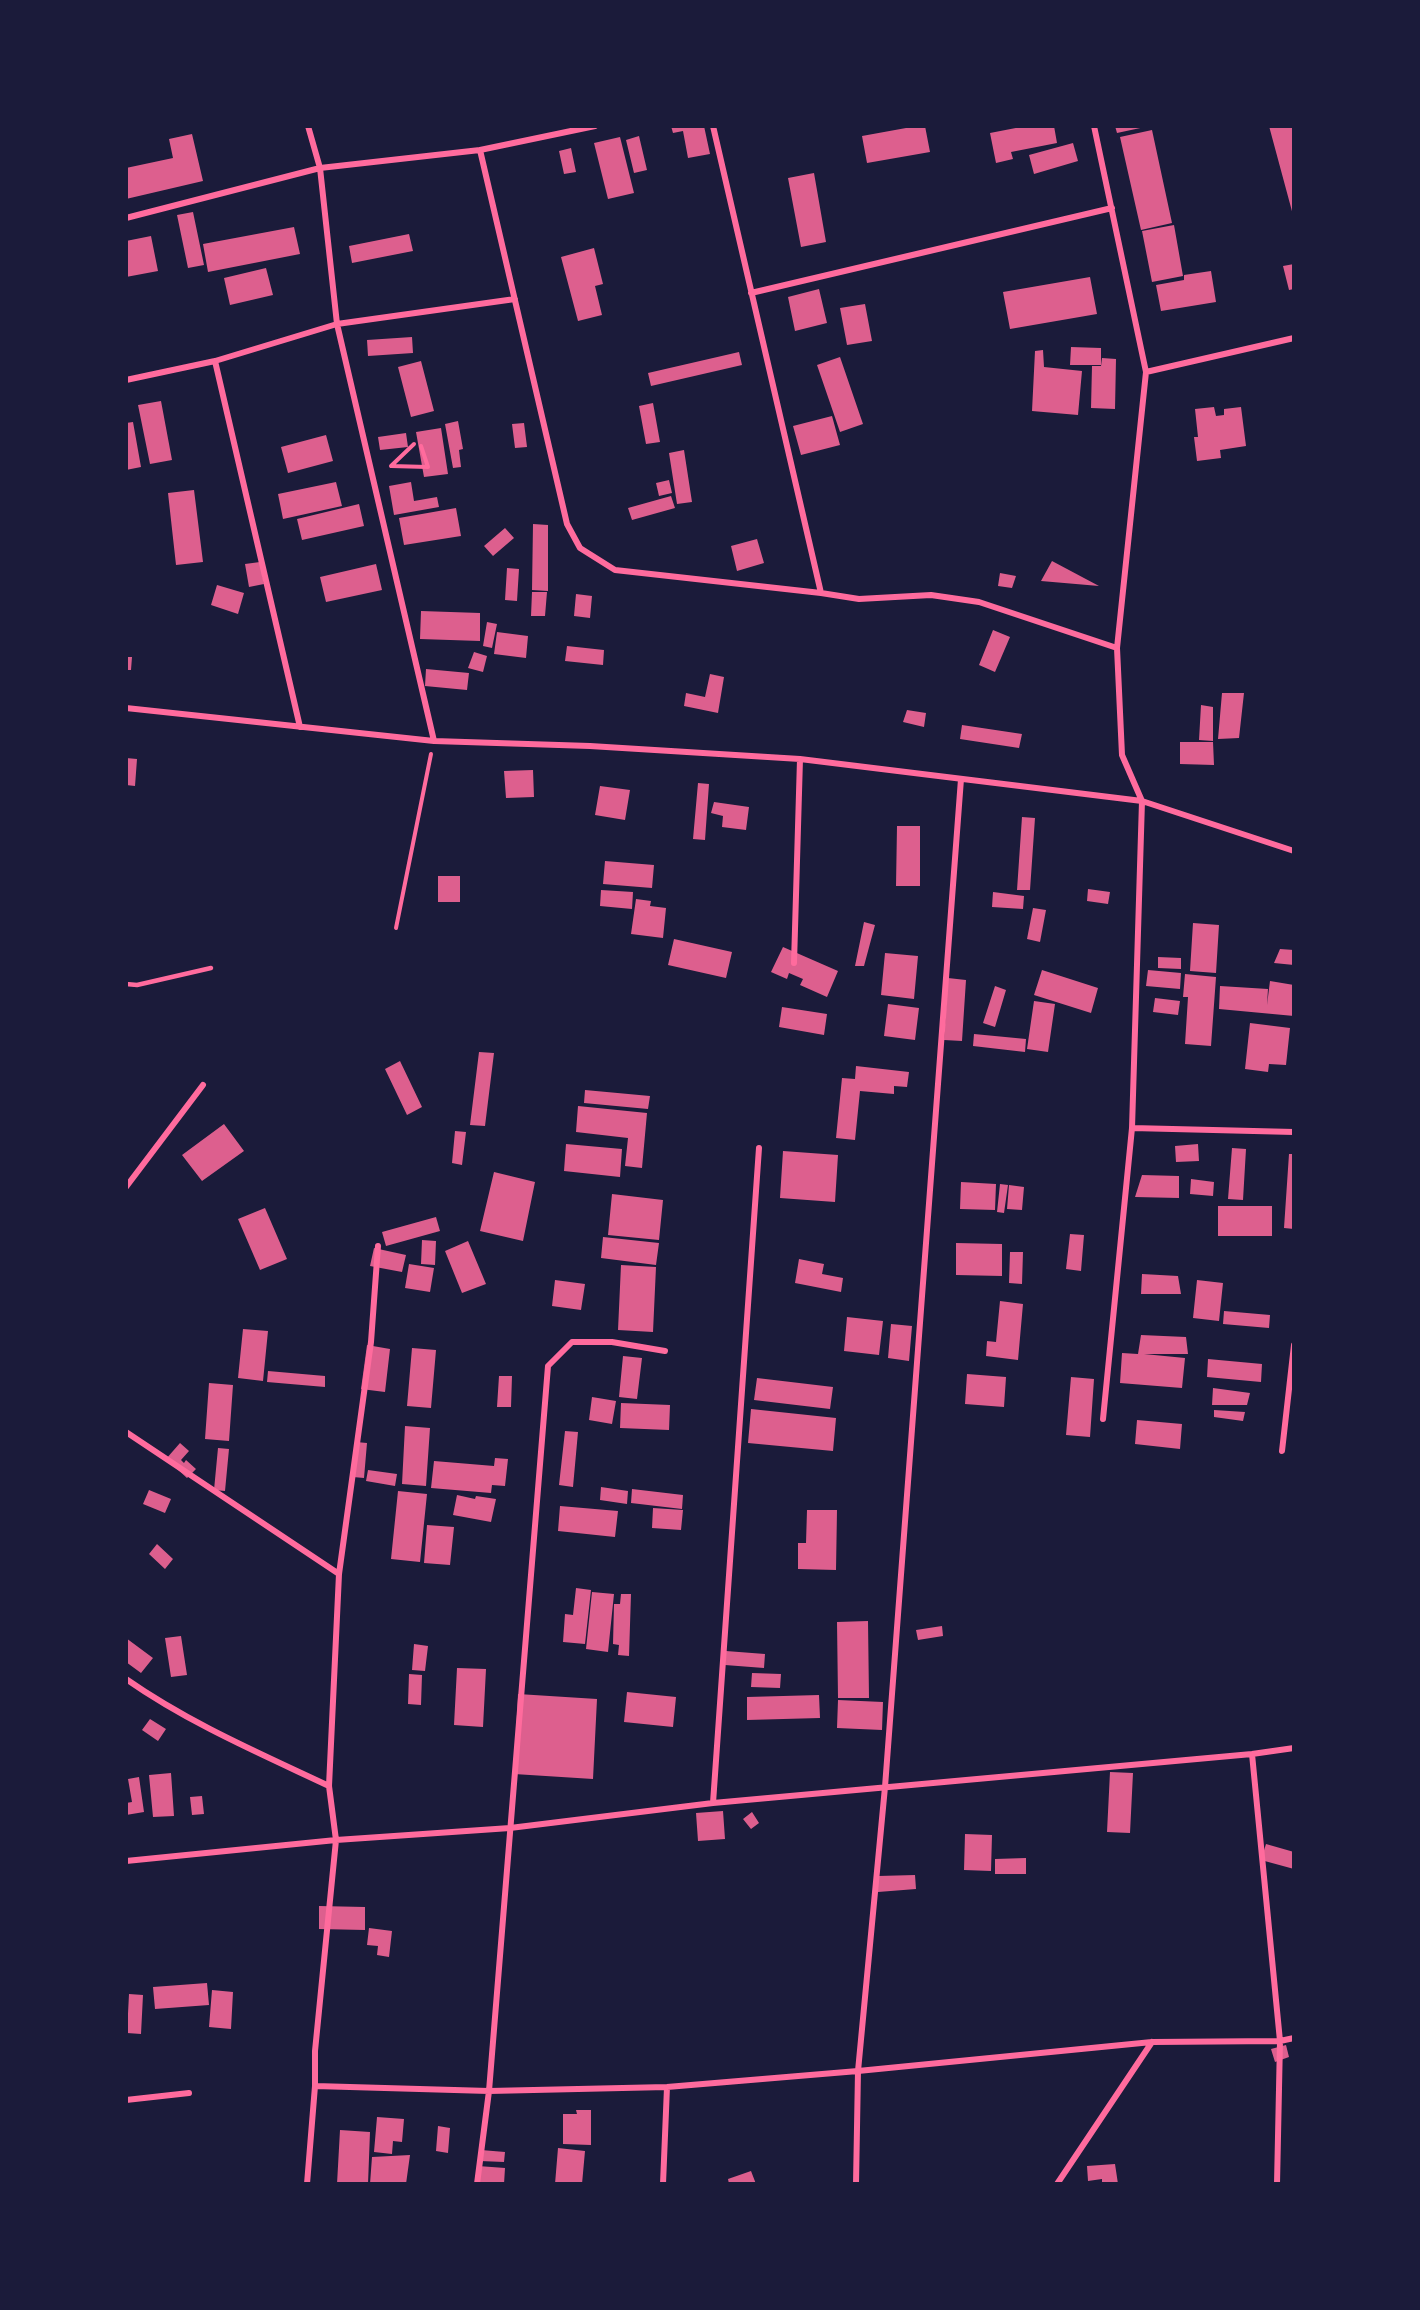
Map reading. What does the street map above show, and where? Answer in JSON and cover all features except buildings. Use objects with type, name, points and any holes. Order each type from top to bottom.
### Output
[{"type":"street","points":[[308,126],[320,168],[337,324],[434,741]]},
{"type":"street","points":[[556,126],[558,134]]},
{"type":"street","points":[[126,218],[320,168],[480,150],[595,126]]},
{"type":"street","points":[[713,126],[821,593]]},
{"type":"street","points":[[1094,126],[1146,372],[1117,648],[1122,755],[1142,801],[1132,1128],[1103,1419]]},
{"type":"street","points":[[480,150],[567,524],[580,548],[615,570],[859,599],[931,595],[979,602],[1117,648]]},
{"type":"street","points":[[751,293],[1112,208]]},
{"type":"street","points":[[126,380],[215,361],[337,324],[515,299]]},
{"type":"street","points":[[1146,372],[1294,338]]},
{"type":"street","points":[[215,361],[300,727]]},
{"type":"street","points":[[126,708],[434,741],[590,746],[800,759],[1142,801],[1294,851]]},
{"type":"street","points":[[794,963],[800,759]]},
{"type":"street","points":[[856,2184],[858,2072],[885,1786],[962,779]]},
{"type":"street","points":[[126,1187],[203,1085]]},
{"type":"street","points":[[1132,1128],[1294,1132]]},
{"type":"street","points":[[713,1803],[759,1148]]},
{"type":"street","points":[[307,2184],[315,2086],[315,2051],[336,1840],[329,1786],[339,1574],[370,1342],[378,1246]]},
{"type":"street","points":[[477,2184],[489,2091],[548,1366],[572,1342],[612,1342],[665,1351]]},
{"type":"street","points":[[1282,1451],[1294,1345]]},
{"type":"street","points":[[126,1432],[339,1574]]},
{"type":"street","points":[[126,1678],[160,1703],[190,1720],[329,1786]]},
{"type":"street","points":[[126,1861],[336,1840],[510,1828],[713,1803],[1252,1754],[1294,1748]]},
{"type":"street","points":[[1252,1754],[1280,2041],[1277,2184]]},
{"type":"street","points":[[315,2086],[489,2091],[667,2087],[858,2072],[1152,2042],[1280,2041],[1294,2038]]},
{"type":"street","points":[[1057,2184],[1152,2042]]},
{"type":"street","points":[[663,2184],[667,2087]]},
{"type":"street","points":[[126,2100],[189,2093]]},
{"type":"lane","points":[[126,984],[137,985],[211,968]]},
{"type":"path","points":[[414,444],[391,466],[428,467],[421,446]]},
{"type":"path","points":[[396,928],[434,741]]}]
